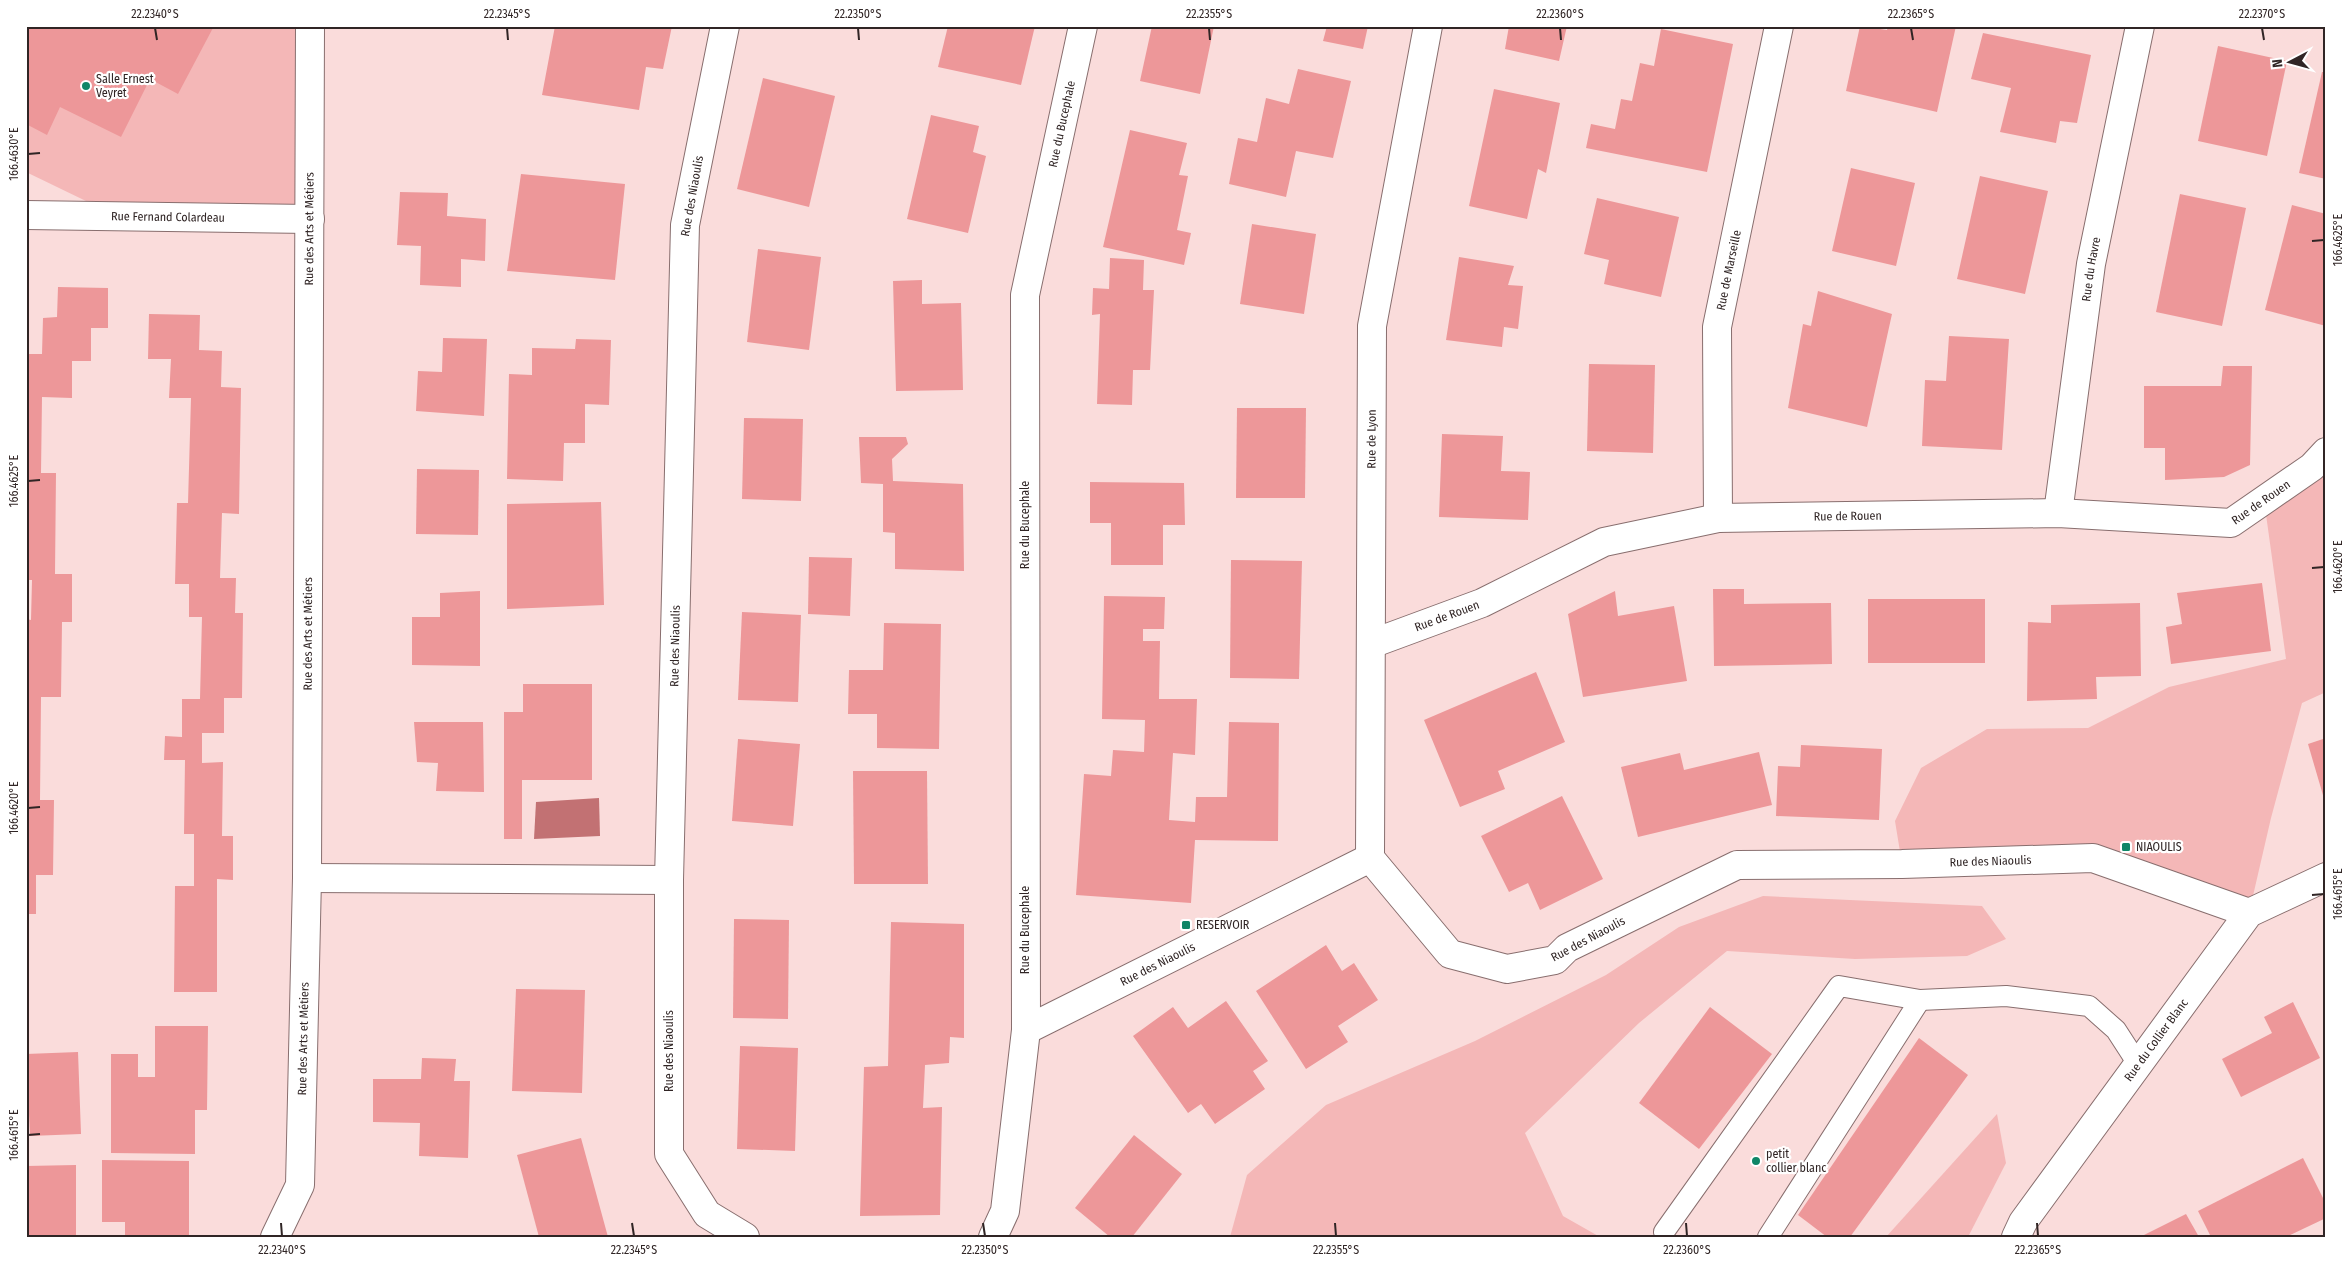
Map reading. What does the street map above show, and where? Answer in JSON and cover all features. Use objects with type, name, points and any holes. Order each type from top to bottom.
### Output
[{"type":"street","name":"Rue des Arts et Métiers","points":[[275,1237],[300,1185],[306,878],[310,26]]},
{"type":"street","name":"Rue des Niaoulis","points":[[725,26],[685,225],[669,880],[668,1154],[707,1214],[744,1237]]},
{"type":"street","name":"Rue du Bucephale","points":[[1026,1030],[1025,296],[1083,26]]},
{"type":"street","name":"Rue de Lyon","points":[[1370,858],[1372,326],[1428,26]]},
{"type":"street","name":"Rue de Marseille","points":[[1718,518],[1717,327],[1779,26]]},
{"type":"street","name":"Rue du Havre","points":[[2058,513],[2091,264],[2140,26]]},
{"type":"street","name":"Rue Fernand Colardeau","points":[[26,215],[310,219]]},
{"type":"street","name":"Rue de Rouen","points":[[1371,644],[1482,603],[1604,542],[1718,518],[2058,513],[2231,523],[2312,468],[2326,452]]},
{"type":"street","name":"Rue des Niaoulis","points":[[1026,1030],[1370,858],[1450,954],[1507,969],[1555,960],[1567,948],[1737,865],[1902,864],[2093,858],[2249,913]]},
{"type":"street","name":"Rue du Collier Blanc","points":[[2016,1237],[2024,1222],[2249,913],[2326,877]]},
{"type":"street","points":[[306,878],[669,880]]},
{"type":"street","points":[[993,1237],[1005,1211],[1026,1030]]},
{"type":"lane","points":[[1664,1232],[1839,986],[1920,1000],[2006,996],[2089,1006],[2116,1030],[2138,1064]]},
{"type":"lane","points":[[1768,1237],[1920,1000]]},
{"type":"shaded area","points":[[26,26],[310,26],[310,219],[119,217],[26,172]]},
{"type":"shaded area","points":[[2326,452],[2326,692],[2302,703],[2271,818],[2249,913],[2093,858],[1902,864],[1895,821],[1921,768],[1987,729],[2088,728],[2169,687],[2286,659],[2264,500]]},
{"type":"shaded area","points":[[599,798],[600,836],[534,839],[536,802]]},
{"type":"shaded area","points":[[1763,896],[1982,906],[2006,939],[1967,956],[1855,959],[1727,951],[1639,1023],[1525,1133],[1563,1216],[1600,1237],[1230,1237],[1247,1175],[1326,1105],[1475,1041],[1606,975],[1679,927]]},
{"type":"shaded area","points":[[1997,1114],[2006,1163],[1968,1237],[1886,1237]]},
{"type":"building","name":"Salle Ernest Veyret","points":[[26,26],[214,26],[178,94],[150,79],[121,137],[60,107],[47,135],[26,124]]},
{"type":"building","points":[[555,26],[672,26],[663,69],[646,67],[639,110],[542,95]]},
{"type":"building","points":[[948,26],[1035,26],[1021,85],[938,67]]},
{"type":"building","points":[[1152,26],[1214,26],[1200,94],[1140,81]]},
{"type":"building","points":[[1327,26],[1368,26],[1363,49],[1323,41]]},
{"type":"building","points":[[1509,26],[1567,26],[1559,61],[1505,49]]},
{"type":"building","points":[[1860,26],[1887,30],[1888,26],[1956,26],[1937,112],[1846,91]]},
{"type":"building","points":[[1661,29],[1733,44],[1707,172],[1586,148],[1591,124],[1615,129],[1621,99],[1632,101],[1640,63],[1654,66]]},
{"type":"building","points":[[1983,33],[2091,55],[2077,123],[2060,121],[2056,143],[2000,132],[2011,88],[1971,79]]},
{"type":"building","points":[[2218,46],[2287,61],[2267,156],[2198,141]]},
{"type":"building","points":[[1298,69],[1351,81],[1333,158],[1296,151],[1286,197],[1229,184],[1238,138],[1257,142],[1266,98],[1289,104]]},
{"type":"building","points":[[2322,72],[2326,72],[2326,179],[2299,173]]},
{"type":"building","points":[[763,78],[835,96],[809,207],[737,189]]},
{"type":"building","points":[[1494,89],[1560,103],[1546,173],[1538,169],[1527,219],[1469,206]]},
{"type":"building","points":[[931,115],[979,126],[973,152],[986,156],[968,233],[907,219]]},
{"type":"building","points":[[1130,130],[1187,143],[1179,175],[1188,176],[1177,230],[1191,233],[1184,265],[1103,247]]},
{"type":"building","points":[[1851,168],[1915,183],[1896,266],[1832,251]]},
{"type":"building","points":[[521,174],[625,184],[615,280],[507,271]]},
{"type":"building","points":[[1980,176],[2048,191],[2025,294],[1957,279]]},
{"type":"building","points":[[400,192],[448,193],[447,216],[486,219],[485,261],[461,259],[461,287],[420,285],[421,246],[397,245]]},
{"type":"building","points":[[2180,194],[2246,208],[2222,326],[2156,312]]},
{"type":"building","points":[[1597,198],[1679,217],[1661,297],[1604,284],[1609,260],[1584,254]]},
{"type":"building","points":[[2292,205],[2326,214],[2326,326],[2265,310]]},
{"type":"building","points":[[1252,224],[1316,234],[1304,314],[1240,304]]},
{"type":"building","points":[[758,249],[821,257],[809,350],[747,342]]},
{"type":"building","points":[[1459,257],[1514,266],[1508,285],[1523,286],[1518,329],[1504,327],[1502,347],[1446,340]]},
{"type":"building","points":[[1110,258],[1144,260],[1143,290],[1154,290],[1150,370],[1133,370],[1132,405],[1097,404],[1100,314],[1092,315],[1093,288],[1109,289]]},
{"type":"building","points":[[922,280],[922,304],[961,303],[963,390],[896,391],[893,281]]},
{"type":"building","points":[[58,287],[108,288],[108,328],[91,328],[91,361],[72,361],[72,398],[42,397],[41,473],[56,473],[55,574],[72,574],[72,622],[62,622],[61,697],[41,697],[40,800],[54,800],[53,875],[36,875],[36,914],[26,914],[26,619],[31,620],[32,580],[26,580],[26,354],[42,354],[43,318],[57,317]]},
{"type":"building","points":[[1818,291],[1892,314],[1867,427],[1788,408],[1803,324],[1811,326]]},
{"type":"building","points":[[149,314],[200,315],[199,350],[222,351],[221,387],[241,388],[239,514],[222,513],[220,578],[236,578],[235,613],[243,613],[242,698],[224,698],[224,733],[202,733],[202,763],[223,762],[222,836],[233,836],[233,880],[217,879],[217,992],[174,992],[175,886],[194,886],[194,834],[184,834],[185,760],[164,760],[165,736],[182,737],[182,699],[200,699],[202,617],[189,617],[189,584],[175,584],[177,503],[188,503],[191,398],[169,398],[171,359],[148,359]]},
{"type":"building","points":[[1949,336],[2009,339],[2002,450],[1922,446],[1925,380],[1946,381]]},
{"type":"building","points":[[443,338],[487,339],[484,416],[416,411],[418,371],[442,372]]},
{"type":"building","points":[[576,339],[611,340],[609,405],[585,404],[585,443],[564,443],[563,481],[507,479],[509,374],[532,375],[532,348],[575,349]]},
{"type":"building","points":[[1589,364],[1655,365],[1653,453],[1587,451]]},
{"type":"building","points":[[2223,366],[2252,366],[2250,465],[2224,477],[2165,480],[2165,448],[2144,448],[2144,386],[2221,386]]},
{"type":"building","points":[[1237,408],[1306,408],[1305,498],[1236,498]]},
{"type":"building","points":[[744,418],[803,419],[801,501],[742,499]]},
{"type":"building","points":[[1442,434],[1503,436],[1501,471],[1530,472],[1528,520],[1439,517]]},
{"type":"building","points":[[859,437],[906,437],[908,444],[892,459],[893,481],[963,484],[964,571],[895,569],[895,533],[883,532],[883,484],[861,483]]},
{"type":"building","points":[[417,469],[479,470],[478,535],[416,534]]},
{"type":"building","points":[[1090,482],[1184,483],[1185,525],[1163,525],[1163,565],[1111,565],[1111,523],[1090,523]]},
{"type":"building","points":[[601,502],[604,605],[507,609],[507,504]]},
{"type":"building","points":[[809,557],[852,558],[850,616],[808,614]]},
{"type":"building","points":[[1231,560],[1302,561],[1299,679],[1230,678]]},
{"type":"building","points":[[2262,583],[2271,651],[2171,664],[2166,627],[2182,624],[2177,593]]},
{"type":"building","points":[[1713,589],[1744,589],[1744,604],[1831,603],[1832,664],[1714,666]]},
{"type":"building","points":[[480,591],[480,666],[412,665],[412,617],[440,617],[440,593]]},
{"type":"building","points":[[1615,591],[1618,616],[1674,606],[1687,681],[1583,697],[1568,614]]},
{"type":"building","points":[[1104,596],[1165,597],[1164,629],[1143,629],[1143,641],[1160,641],[1159,699],[1197,699],[1195,755],[1173,753],[1169,820],[1195,822],[1196,797],[1227,797],[1229,722],[1279,723],[1278,841],[1195,840],[1191,903],[1076,895],[1084,774],[1111,776],[1113,750],[1144,752],[1145,720],[1102,719]]},
{"type":"building","points":[[1868,599],[1985,599],[1985,663],[1868,663]]},
{"type":"building","points":[[2140,603],[2141,676],[2096,677],[2097,699],[2027,701],[2028,622],[2051,623],[2051,605]]},
{"type":"building","points":[[742,612],[801,615],[798,702],[738,700]]},
{"type":"building","points":[[884,623],[941,624],[939,749],[877,748],[877,714],[848,714],[849,670],[883,670]]},
{"type":"building","points":[[1536,672],[1565,742],[1498,771],[1505,789],[1460,807],[1424,720]]},
{"type":"building","points":[[523,684],[592,684],[592,780],[522,780],[522,839],[504,839],[504,712],[523,712]]},
{"type":"building","points":[[414,722],[483,722],[484,792],[436,791],[438,763],[417,762]]},
{"type":"building","points":[[2326,738],[2326,802],[2325,802],[2308,744]]},
{"type":"building","points":[[738,739],[800,744],[793,826],[732,821]]},
{"type":"building","points":[[1801,745],[1882,749],[1879,820],[1776,816],[1778,766],[1800,767]]},
{"type":"building","points":[[1759,752],[1772,805],[1638,837],[1621,767],[1680,753],[1684,770]]},
{"type":"building","points":[[853,771],[927,771],[928,884],[854,884]]},
{"type":"building","points":[[1562,796],[1603,879],[1540,910],[1528,883],[1509,892],[1481,836]]},
{"type":"building","points":[[734,919],[789,920],[788,1019],[733,1018]]},
{"type":"building","points":[[891,922],[964,924],[964,1038],[950,1037],[949,1063],[925,1065],[923,1108],[942,1107],[940,1215],[860,1216],[864,1067],[888,1066]]},
{"type":"building","points":[[1326,945],[1342,971],[1354,963],[1378,1000],[1338,1026],[1348,1042],[1306,1069],[1256,991]]},
{"type":"building","points":[[516,989],[585,990],[582,1093],[512,1091]]},
{"type":"building","points":[[1226,1001],[1268,1061],[1253,1071],[1265,1089],[1215,1124],[1201,1104],[1188,1113],[1133,1036],[1173,1007],[1188,1028]]},
{"type":"building","points":[[2293,1002],[2320,1058],[2241,1097],[2222,1059],[2272,1033],[2264,1017]]},
{"type":"building","points":[[1710,1007],[1772,1054],[1699,1149],[1639,1103]]},
{"type":"building","points":[[155,1026],[208,1026],[207,1110],[195,1110],[195,1154],[111,1153],[111,1054],[138,1054],[138,1077],[155,1077]]},
{"type":"building","points":[[1919,1038],[1968,1075],[1850,1237],[1827,1237],[1798,1215]]},
{"type":"building","points":[[740,1046],[798,1048],[795,1151],[737,1149]]},
{"type":"building","points":[[78,1052],[81,1134],[30,1136],[29,1114],[26,1114],[26,1054]]},
{"type":"building","points":[[422,1058],[456,1059],[454,1081],[470,1081],[468,1158],[419,1156],[420,1123],[373,1122],[373,1079],[421,1079]]},
{"type":"building","points":[[1134,1135],[1182,1174],[1132,1237],[1110,1237],[1075,1208]]},
{"type":"building","points":[[581,1138],[608,1237],[539,1237],[517,1155]]},
{"type":"building","points":[[2303,1158],[2326,1204],[2326,1218],[2286,1237],[2211,1237],[2198,1211]]},
{"type":"building","points":[[102,1160],[189,1161],[189,1237],[125,1237],[125,1222],[102,1222]]},
{"type":"building","points":[[76,1165],[76,1237],[26,1237],[26,1166]]},
{"type":"building","points":[[2186,1214],[2199,1237],[2140,1237]]},
{"type":"place","name":"Salle Ernest Veyret","points":[[86,86]]},
{"type":"place","name":"NIAOULIS","points":[[2126,847]]},
{"type":"place","name":"RESERVOIR","points":[[1186,925]]},
{"type":"place","name":"petit collier blanc","points":[[1756,1161]]}]
